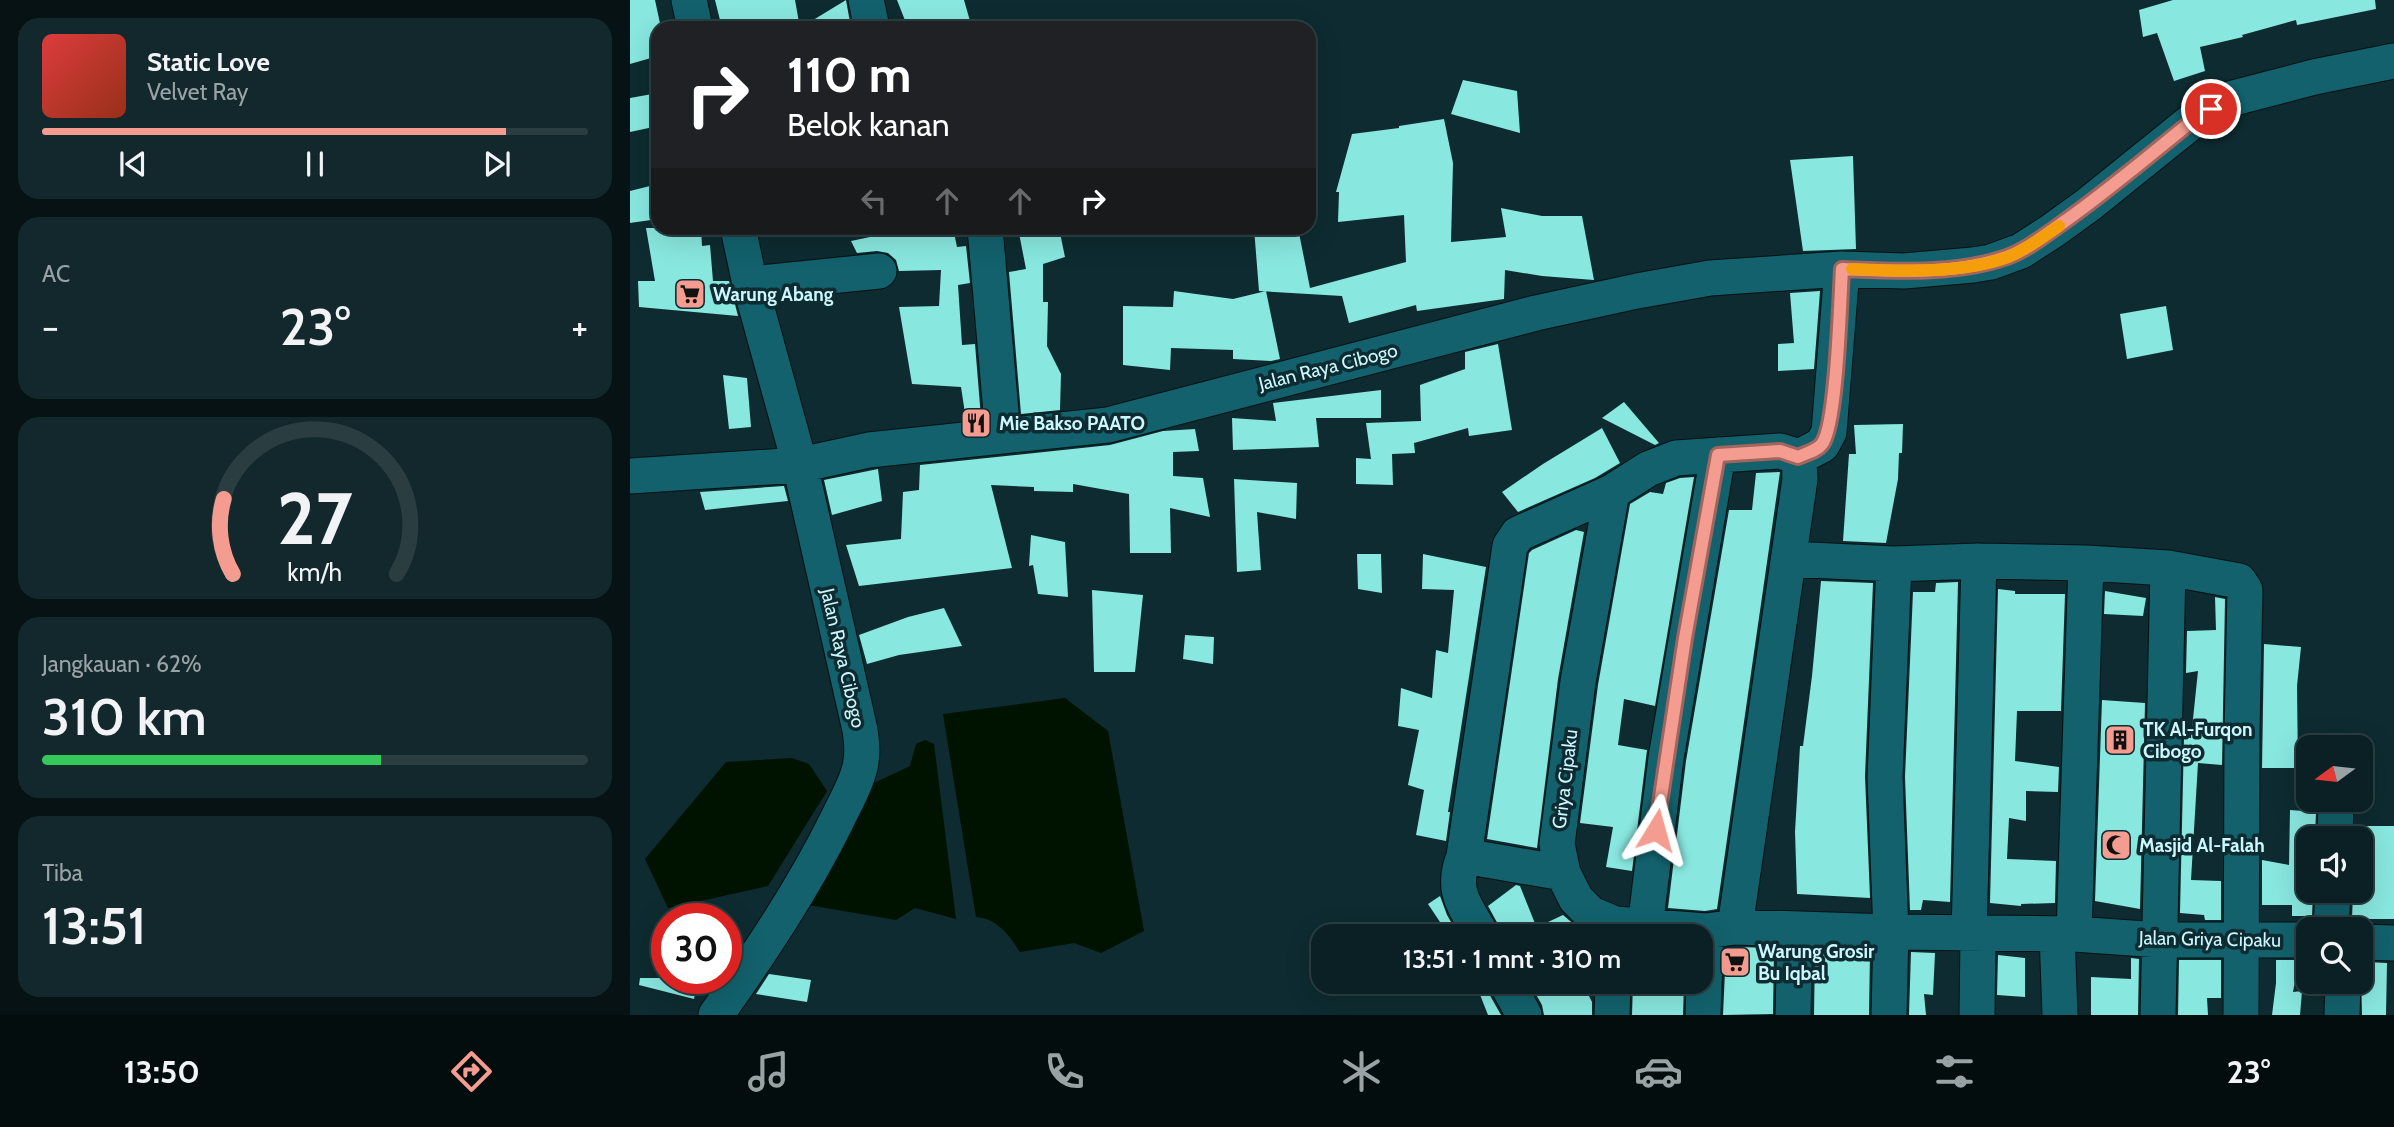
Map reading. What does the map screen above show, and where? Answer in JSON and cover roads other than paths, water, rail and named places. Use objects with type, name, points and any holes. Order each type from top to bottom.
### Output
[{"type":"street","points":[[689,0],[694,21]]},
{"type":"street","points":[[866,0],[871,21]]},
{"type":"street","name":"Jalan Raya Cibogo","points":[[716,1015],[790,905],[826,842],[861,764],[860,730],[800,465],[869,450],[1108,425],[1536,313],[1710,278],[1842,269],[1904,271],[1973,265],[2007,257],[2021,251],[2070,218],[2196,118],[2226,100],[2314,77],[2394,61]]},
{"type":"street","points":[[630,477],[800,465],[750,284],[740,235]]},
{"type":"street","points":[[986,235],[1003,435]]},
{"type":"street","points":[[1476,924],[1457,885],[1457,875],[1464,856],[1510,546],[1518,534],[1612,492],[1648,469],[1676,458],[1780,451],[1798,457],[1822,446],[1829,432],[1842,269]]},
{"type":"street","points":[[750,284],[879,271]]},
{"type":"street","points":[[1626,924],[1666,758],[1718,455]]},
{"type":"street","points":[[1703,1015],[1789,559],[1800,479],[1798,457]]},
{"type":"street","name":"Griya Cipaku","points":[[1612,492],[1577,682],[1557,844],[1563,873],[1583,907],[1613,924]]},
{"type":"street","points":[[1789,559],[1894,564],[1979,561],[2168,568],[2239,581],[2245,590],[2242,1015]]},
{"type":"street","points":[[1977,1015],[1974,933],[1979,561]]},
{"type":"street","points":[[1889,1015],[1891,932],[1885,777],[1894,564]]},
{"type":"street","points":[[2060,1015],[2086,564]]},
{"type":"street","points":[[2158,1015],[2168,568]]},
{"type":"street","points":[[1464,856],[1563,873]]},
{"type":"street","name":"Griya Cipaku","points":[[1713,929],[2112,935]]},
{"type":"street","points":[[1793,1015],[1795,929]]},
{"type":"street","name":"Jalan Griya Cipaku","points":[[2112,935],[2160,940],[2296,940]]},
{"type":"street","points":[[2373,942],[2394,943]]},
{"type":"street","points":[[1513,994],[1524,1015]]},
{"type":"street","points":[[1612,1015],[1613,994]]},
{"type":"street","points":[[2342,1015],[2343,994]]},
{"type":"place","name":"Warung Abang","points":[[690,294]]},
{"type":"place","name":"Mie Bakso PAATO","points":[[976,423]]},
{"type":"place","name":"TK Al-Furqon Cibogo","points":[[2120,740]]},
{"type":"place","name":"Masjid Al-Falah","points":[[2116,845]]},
{"type":"place","name":"Warung Grosir Bu Iqbal","points":[[1735,962]]}]
